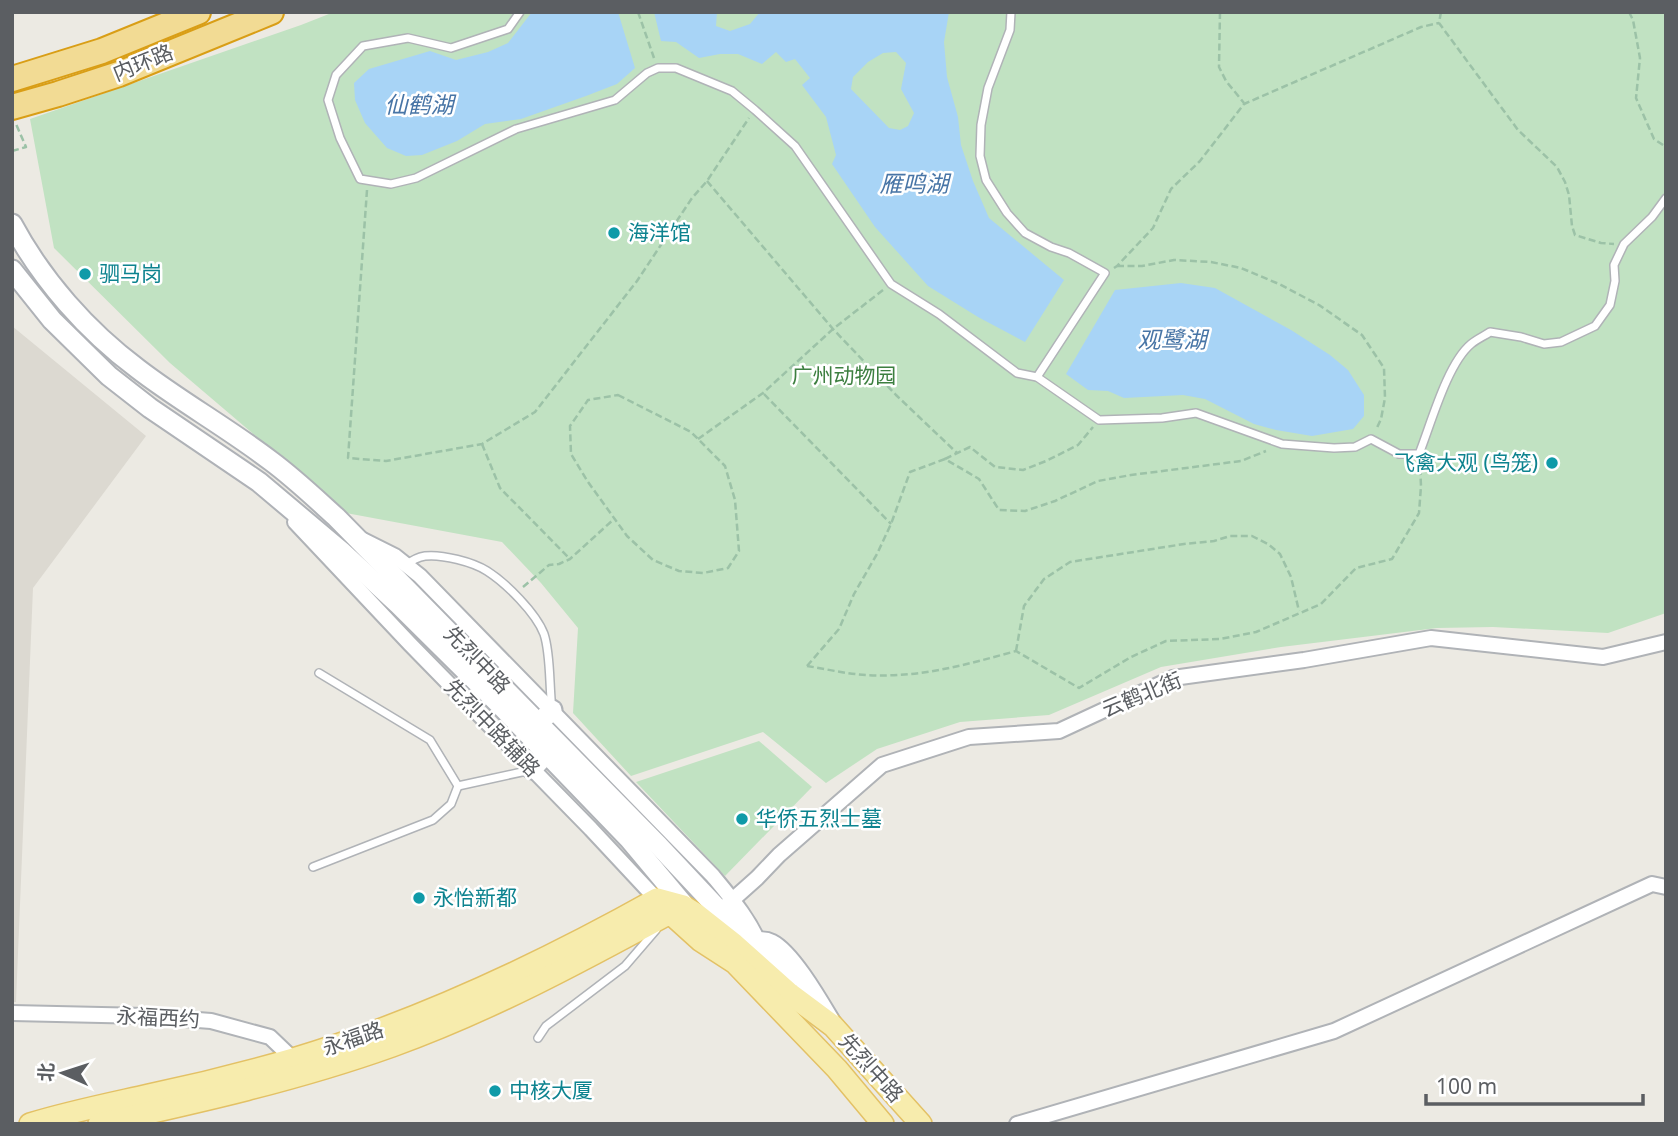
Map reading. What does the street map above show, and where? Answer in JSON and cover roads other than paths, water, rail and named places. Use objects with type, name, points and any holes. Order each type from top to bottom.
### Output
[{"type":"highway","name":"内环路","points":[[12,79],[102,51],[198,12]]},
{"type":"highway","name":"内环路","points":[[13,113],[58,94],[119,74],[271,12]]},
{"type":"highway","points":[[12,70],[162,26]]},
{"type":"main road","name":"先烈中路","points":[[12,224],[51,284],[94,331],[138,369],[281,468],[353,535],[400,569],[545,717],[659,846],[726,905],[750,951],[837,1069],[883,1124]]},
{"type":"main road","name":"先烈中路","points":[[12,271],[79,348],[109,376],[142,402],[259,482],[398,604],[629,839],[673,904]]},
{"type":"main road","points":[[79,348],[94,331]]},
{"type":"main road","points":[[532,769],[546,754]]},
{"type":"main road","points":[[659,846],[673,904],[710,924],[750,951]]},
{"type":"main road","name":"永福路","points":[[30,1124],[293,1059],[384,1028],[673,904]]},
{"type":"main road","name":"永福路","points":[[99,1124],[269,1084],[392,1046],[460,1019],[592,955],[673,904]]},
{"type":"main road","name":"先烈中路","points":[[750,951],[790,995],[834,1026],[921,1124]]},
{"type":"street","name":"先烈中路辅路","points":[[259,482],[410,644],[532,769],[591,829],[673,904]]},
{"type":"street","name":"云鹤北街","points":[[726,905],[882,765],[969,737],[1059,731],[1172,678],[1304,660],[1431,638],[1603,657],[1666,642]]},
{"type":"street","points":[[545,717],[713,876],[726,905]]},
{"type":"street","points":[[1017,1124],[1334,1031],[1652,884],[1666,887]]},
{"type":"street","name":"永福西约","points":[[12,1013],[146,1016],[211,1021],[270,1037],[293,1059]]},
{"type":"lane","points":[[520,12],[508,29],[451,48],[408,38],[363,46],[336,75],[328,100],[340,138],[360,179],[391,184],[416,178],[516,129],[615,100],[647,73],[658,68],[676,68],[733,91],[795,146],[891,284],[939,314],[1017,373],[1037,377],[1099,420],[1162,418],[1196,413],[1282,444],[1355,447],[1371,439],[1399,454],[1419,454],[1446,382],[1454,365],[1470,345],[1490,332],[1544,344],[1561,342],[1595,327],[1610,305],[1615,281],[1614,265],[1624,244],[1666,198]]},
{"type":"lane","points":[[1011,12],[1010,30],[988,88],[981,125],[980,156],[986,180],[1007,213],[1025,233],[1105,273],[1037,377]]},
{"type":"lane","points":[[400,569],[426,556],[460,559],[487,570],[516,594],[544,634],[548,659],[545,717]]},
{"type":"lane","points":[[319,673],[430,740],[458,786]]},
{"type":"lane","points":[[458,786],[532,769]]},
{"type":"lane","points":[[313,867],[433,820],[451,804],[458,786]]},
{"type":"lane","points":[[538,1038],[546,1026],[625,966],[673,904]]},
{"type":"water","name":"仙鹤湖","points":[[532,12],[618,12],[635,68],[617,84],[521,119],[485,124],[457,141],[422,155],[406,156],[387,148],[365,123],[355,100],[354,83],[369,69],[430,51],[456,60],[488,52],[508,43]]},
{"type":"water","name":"雁鸣湖","points":[[654,12],[717,12],[716,26],[730,31],[750,24],[760,12],[949,12],[944,42],[947,77],[958,117],[961,145],[973,181],[989,218],[1064,280],[1025,342],[928,286],[875,227],[832,164],[836,155],[826,117],[802,85],[810,78],[795,59],[786,62],[776,52],[762,64],[738,54],[699,58],[676,42],[661,41]],"holes":[[[896,52],[906,63],[901,89],[914,113],[908,126],[900,130],[889,128],[851,89],[853,77],[868,62],[883,53]]]},
{"type":"water","name":"观鹭湖","points":[[1181,283],[1215,288],[1330,355],[1348,370],[1364,395],[1364,416],[1353,429],[1312,436],[1254,424],[1205,399],[1183,395],[1124,398],[1108,391],[1088,390],[1066,374],[1115,290]]},
{"type":"place","name":"海洋馆","points":[[614,233]]},
{"type":"place","name":"驷马岗","points":[[85,274]]},
{"type":"place","name":"飞禽大观 (鸟笼)","points":[[1552,463]]},
{"type":"place","name":"华侨五烈士墓","points":[[742,819]]},
{"type":"place","name":"永怡新都","points":[[419,898]]},
{"type":"place","name":"中核大厦","points":[[495,1091]]},
{"type":"park label","name":"广州动物园","points":[[844,376]]}]
